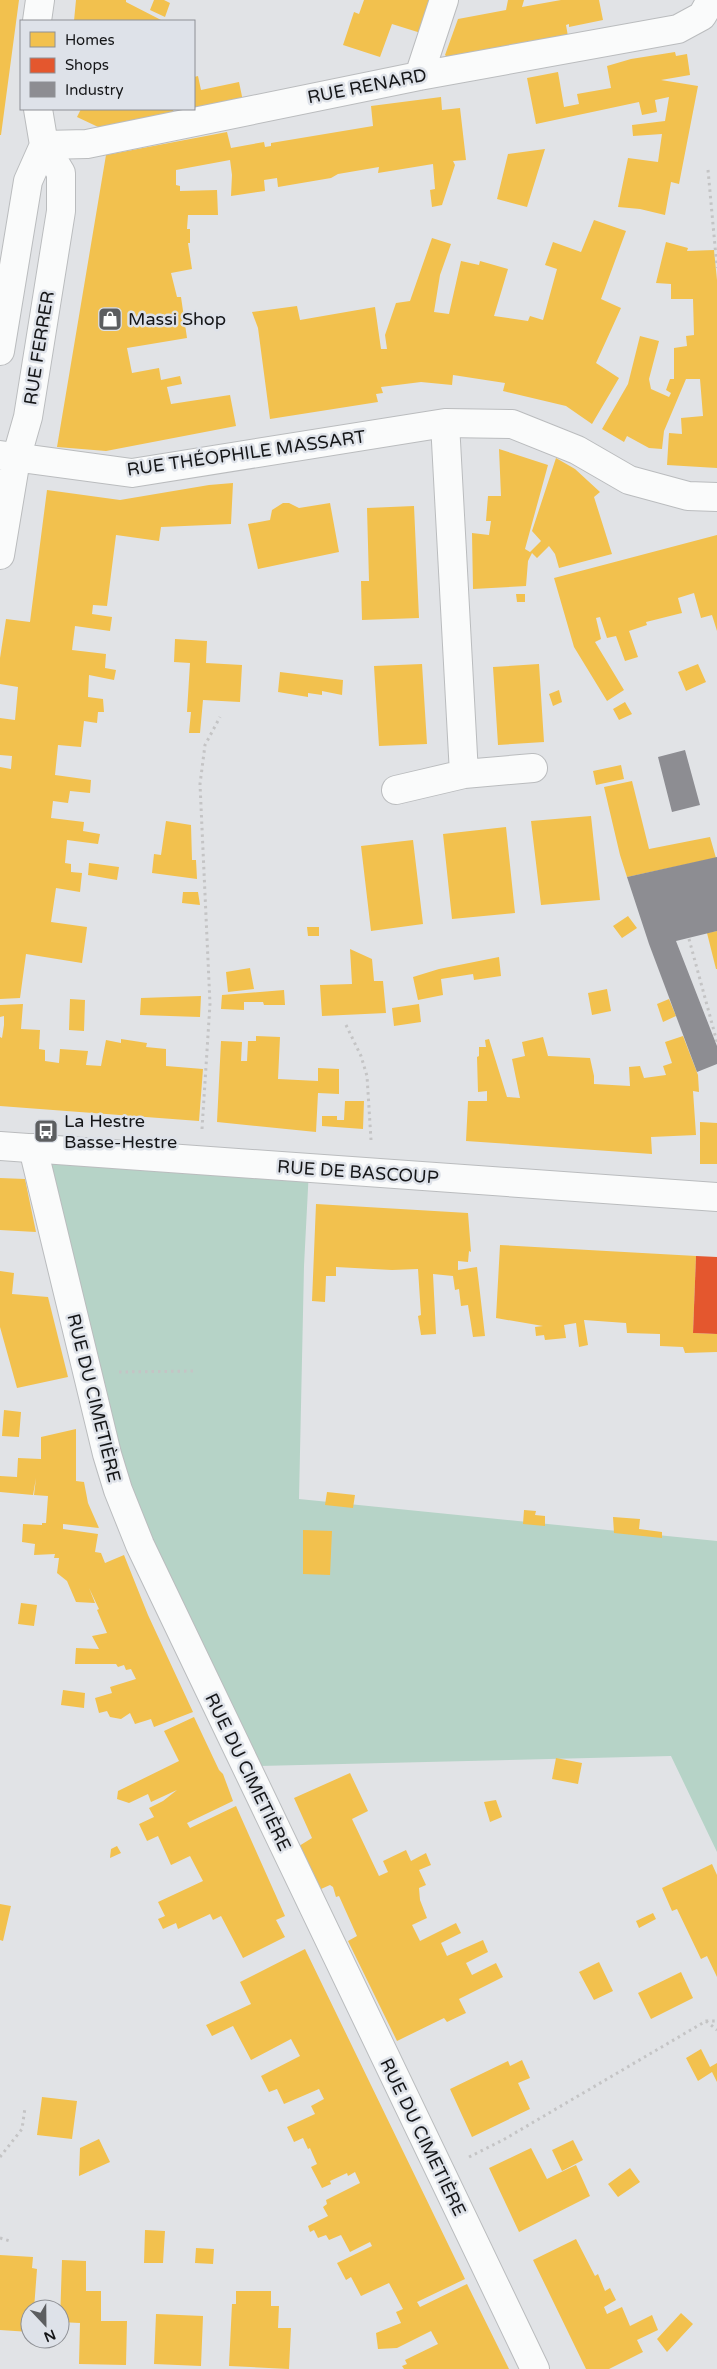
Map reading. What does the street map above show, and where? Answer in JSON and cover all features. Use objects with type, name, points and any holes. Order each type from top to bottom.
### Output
[{"type":"street","points":[[37,20],[40,0]]},
{"type":"street","points":[[419,76],[444,0]]},
{"type":"street","name":"RUE RENARD","points":[[44,144],[87,144],[419,76],[678,29],[702,16],[711,0]]},
{"type":"street","name":"RUE FERRER","points":[[0,555],[8,457],[28,418],[61,211],[61,173],[44,144],[38,110]]},
{"type":"street","points":[[0,351],[28,181],[44,144]]},
{"type":"street","points":[[445,423],[464,774]]},
{"type":"street","name":"RUE THÉOPHILE MASSART","points":[[8,457],[132,474],[445,423],[512,424],[577,450],[629,480],[688,496],[717,497]]},
{"type":"street","points":[[396,790],[464,774],[533,768]]},
{"type":"street","name":"RUE DE BASCOUP","points":[[0,1146],[717,1197]]},
{"type":"street","name":"RUE DU CIMETIÈRE","points":[[33,1148],[115,1481],[140,1545],[535,2369]]},
{"type":"path","points":[[708,170],[717,268]]},
{"type":"path","points":[[200,1160],[210,1004],[200,784],[205,746],[220,716]]},
{"type":"path","points":[[689,939],[717,1042]]},
{"type":"path","points":[[346,1025],[361,1056],[367,1076],[371,1173]]},
{"type":"path","points":[[87,1373],[196,1371]]},
{"type":"path","points":[[706,2021],[717,2030]]},
{"type":"path","points":[[439,2171],[503,2140],[706,2021],[717,2021]]},
{"type":"path","points":[[0,2157],[22,2129],[25,2108]]},
{"type":"path","points":[[0,2238],[10,2241]]},
{"type":"green space","points":[[33,1148],[309,1169],[304,1266],[299,1499],[717,1541],[717,1852],[671,1756],[259,1766],[140,1545]]},
{"type":"building: Homes","points":[[0,0],[19,0],[1,135],[0,135]]},
{"type":"building: Homes","points":[[76,0],[126,0],[126,2],[161,20],[74,20]]},
{"type":"building: Homes","points":[[154,0],[164,0],[170,3],[165,17],[150,10]]},
{"type":"building: Homes","points":[[364,0],[435,0],[424,34],[392,24],[380,57],[343,45],[354,12],[359,14]]},
{"type":"building: Homes","points":[[508,0],[524,0],[522,7],[561,0],[599,0],[603,20],[569,27],[569,24],[566,25],[569,42],[454,64],[445,55],[458,19],[506,10]]},
{"type":"building: Homes","points":[[675,52],[676,56],[687,54],[690,75],[661,80],[698,86],[679,184],[671,182],[665,215],[640,209],[618,207],[628,158],[658,162],[662,134],[633,136],[632,125],[665,121],[669,97],[655,100],[657,112],[642,115],[639,102],[536,124],[527,78],[558,72],[564,107],[579,104],[577,94],[611,88],[607,66],[631,59]]},
{"type":"building: Homes","points":[[198,76],[201,90],[239,82],[244,106],[195,109],[195,77]]},
{"type":"building: Homes","points":[[441,97],[442,110],[460,108],[466,160],[453,161],[455,165],[442,205],[432,207],[430,190],[435,189],[433,164],[378,173],[379,167],[278,187],[277,178],[264,180],[265,191],[231,196],[232,175],[230,160],[176,170],[176,185],[180,186],[180,191],[217,190],[218,215],[188,215],[187,229],[190,229],[190,243],[188,243],[192,269],[171,273],[177,297],[181,297],[187,338],[127,348],[132,373],[159,368],[161,380],[180,376],[182,384],[167,387],[171,404],[230,395],[236,426],[106,451],[57,447],[106,155],[227,132],[231,148],[264,142],[265,147],[271,146],[271,143],[373,126],[371,106]]},
{"type":"building: Homes","points":[[80,110],[174,110],[168,121],[113,134],[77,117]]},
{"type":"building: Homes","points":[[545,149],[527,207],[497,199],[508,154]]},
{"type":"building: Homes","points":[[594,220],[626,231],[601,299],[621,308],[596,363],[619,378],[592,424],[566,406],[503,391],[505,383],[453,375],[452,385],[421,382],[381,387],[383,393],[376,394],[378,402],[270,419],[258,328],[252,312],[297,306],[300,320],[375,307],[381,349],[387,349],[385,335],[396,303],[410,301],[432,238],[451,244],[440,275],[434,312],[449,314],[461,261],[479,265],[480,261],[508,269],[494,316],[528,321],[530,316],[543,320],[557,269],[545,265],[553,242],[581,252]]},
{"type":"building: Homes","points":[[666,242],[688,248],[687,251],[714,250],[717,280],[717,468],[667,465],[669,433],[682,434],[681,418],[703,416],[700,379],[686,379],[664,431],[662,449],[649,448],[627,436],[624,442],[602,429],[628,384],[640,336],[659,341],[649,379],[651,389],[669,397],[671,393],[666,390],[670,379],[674,379],[674,348],[687,346],[686,336],[694,335],[693,299],[671,299],[671,284],[656,283]]},
{"type":"building: Homes","points":[[499,449],[548,465],[525,549],[530,552],[541,541],[532,531],[556,458],[575,469],[600,492],[594,497],[612,554],[559,568],[555,554],[549,546],[537,558],[532,553],[528,561],[526,586],[473,589],[472,533],[489,535],[491,521],[486,521],[488,496],[501,496]]},
{"type":"building: Homes","points":[[233,483],[231,524],[161,527],[159,541],[116,535],[107,606],[93,605],[92,614],[112,617],[110,631],[75,626],[72,650],[106,654],[105,668],[116,670],[114,680],[89,675],[88,697],[103,699],[104,712],[98,712],[97,723],[84,721],[81,747],[58,745],[55,775],[91,780],[90,793],[70,791],[68,803],[53,801],[51,818],[84,822],[83,831],[100,834],[98,844],[67,840],[65,863],[71,864],[71,872],[82,873],[80,892],[56,888],[51,922],[87,927],[82,963],[26,954],[20,998],[0,999],[0,767],[11,769],[12,756],[0,755],[0,718],[15,720],[18,687],[0,684],[0,658],[6,619],[30,622],[47,490],[120,500],[209,485]]},
{"type":"building: Homes","points":[[283,503],[289,503],[299,508],[330,503],[339,552],[258,569],[248,524],[270,520],[272,510]]},
{"type":"building: Homes","points":[[414,506],[419,618],[362,620],[361,581],[369,581],[367,508]]},
{"type":"building: Homes","points":[[717,535],[717,631],[712,615],[701,618],[694,593],[678,598],[682,613],[646,622],[647,625],[629,631],[638,657],[625,661],[616,636],[607,638],[600,617],[596,618],[601,639],[595,642],[624,690],[607,701],[574,647],[554,578]]},
{"type":"building: Homes","points":[[516,594],[525,594],[525,602],[517,602]]},
{"type":"building: Homes","points":[[175,639],[207,641],[206,663],[242,665],[240,702],[203,700],[200,733],[189,733],[191,712],[187,712],[190,663],[174,662]]},
{"type":"building: Homes","points":[[422,664],[427,744],[379,746],[374,666]]},
{"type":"building: Homes","points":[[539,664],[544,742],[498,745],[493,667]]},
{"type":"building: Homes","points":[[698,664],[706,682],[686,691],[678,672]]},
{"type":"building: Homes","points":[[280,672],[343,680],[342,695],[322,691],[322,695],[308,693],[308,697],[278,692]]},
{"type":"building: Homes","points":[[559,690],[562,702],[553,706],[549,694]]},
{"type":"building: Homes","points":[[625,702],[632,714],[619,720],[613,709]]},
{"type":"building: Homes","points":[[621,765],[624,779],[596,785],[593,771]]},
{"type":"building: Homes","points":[[632,781],[649,849],[710,837],[716,858],[627,877],[604,787]]},
{"type":"building: Homes","points":[[591,816],[600,900],[541,905],[531,821]]},
{"type":"building: Homes","points":[[166,821],[191,825],[192,860],[196,860],[197,879],[152,873],[154,854],[161,855]]},
{"type":"building: Homes","points":[[506,827],[515,913],[452,919],[443,834]]},
{"type":"building: Homes","points":[[413,840],[423,924],[371,931],[361,846]]},
{"type":"building: Homes","points":[[89,863],[119,867],[117,880],[88,875]]},
{"type":"building: Homes","points":[[183,892],[198,892],[200,905],[182,903]]},
{"type":"building: Homes","points":[[628,916],[637,928],[622,938],[613,926]]},
{"type":"building: Homes","points":[[307,927],[319,927],[319,936],[308,936]]},
{"type":"building: Homes","points":[[717,931],[717,969],[716,969],[707,933]]},
{"type":"building: Homes","points":[[350,949],[372,959],[374,981],[383,981],[386,1013],[322,1016],[320,985],[352,984]]},
{"type":"building: Homes","points":[[499,957],[501,976],[474,980],[473,974],[441,979],[443,995],[418,1000],[413,977],[439,969]]},
{"type":"building: Homes","points":[[250,968],[254,989],[228,992],[226,972]]},
{"type":"building: Homes","points":[[607,989],[611,1011],[592,1015],[588,993]]},
{"type":"building: Homes","points":[[284,990],[285,1005],[264,1005],[263,1002],[244,1002],[244,1010],[221,1009],[222,995]]},
{"type":"building: Homes","points":[[201,996],[200,1017],[140,1015],[141,998]]},
{"type":"building: Homes","points":[[70,999],[85,1000],[84,1031],[69,1030]]},
{"type":"building: Homes","points":[[669,999],[676,1016],[663,1022],[657,1004]]},
{"type":"building: Homes","points":[[23,1004],[21,1029],[40,1030],[39,1049],[45,1050],[45,1061],[59,1063],[60,1049],[88,1051],[86,1065],[101,1066],[106,1040],[121,1043],[121,1039],[147,1043],[146,1047],[166,1049],[166,1066],[203,1069],[199,1121],[0,1106],[0,1037],[2,1038],[4,1016],[0,1017],[0,1005]]},
{"type":"building: Homes","points":[[419,1004],[421,1022],[394,1026],[392,1008]]},
{"type":"building: Homes","points":[[256,1036],[280,1037],[278,1079],[318,1081],[318,1068],[339,1069],[339,1094],[318,1093],[316,1132],[217,1122],[221,1041],[242,1042],[241,1061],[247,1061],[248,1041],[256,1041]]},
{"type":"building: Homes","points":[[683,1036],[698,1075],[699,1092],[693,1091],[696,1135],[651,1137],[652,1154],[466,1141],[468,1101],[487,1101],[487,1091],[478,1092],[477,1057],[479,1056],[479,1047],[486,1047],[485,1040],[489,1039],[507,1097],[520,1098],[512,1059],[525,1056],[522,1042],[543,1037],[548,1056],[590,1058],[594,1084],[630,1086],[629,1067],[640,1066],[644,1078],[666,1075],[663,1066],[672,1063],[665,1042]]},
{"type":"building: Homes","points":[[345,1101],[364,1101],[363,1129],[322,1126],[322,1116],[337,1116],[337,1120],[344,1120]]},
{"type":"building: Homes","points":[[700,1122],[717,1123],[717,1164],[700,1164]]},
{"type":"building: Homes","points":[[0,1178],[25,1179],[36,1232],[0,1230]]},
{"type":"building: Homes","points":[[316,1204],[468,1213],[471,1252],[469,1251],[468,1262],[458,1261],[458,1270],[477,1267],[485,1336],[473,1337],[468,1305],[461,1306],[459,1289],[455,1290],[453,1276],[433,1274],[436,1334],[421,1335],[418,1316],[421,1315],[418,1269],[392,1270],[336,1267],[336,1276],[326,1276],[325,1302],[312,1301]]},
{"type":"building: Homes","points":[[500,1245],[696,1256],[693,1333],[717,1334],[717,1352],[685,1353],[683,1347],[660,1346],[660,1334],[627,1333],[626,1323],[584,1320],[588,1345],[579,1347],[576,1323],[564,1325],[566,1338],[545,1340],[544,1335],[536,1336],[535,1327],[543,1326],[496,1318]]},
{"type":"building: Homes","points":[[0,1271],[14,1273],[12,1294],[48,1297],[68,1377],[17,1388],[0,1327]]},
{"type":"building: Homes","points":[[4,1410],[21,1412],[19,1437],[2,1436]]},
{"type":"building: Homes","points":[[76,1429],[76,1481],[84,1482],[88,1503],[99,1528],[63,1524],[63,1529],[98,1534],[95,1552],[101,1553],[105,1563],[124,1555],[148,1615],[193,1712],[154,1727],[151,1719],[135,1724],[130,1713],[121,1719],[110,1717],[107,1711],[99,1713],[95,1698],[112,1693],[110,1687],[136,1679],[131,1669],[126,1670],[124,1665],[118,1667],[116,1664],[75,1664],[76,1648],[99,1649],[92,1636],[107,1633],[97,1610],[99,1609],[89,1588],[95,1603],[76,1602],[67,1581],[57,1573],[59,1558],[54,1558],[55,1554],[34,1555],[35,1544],[22,1542],[23,1524],[42,1525],[42,1523],[46,1523],[48,1496],[34,1495],[36,1478],[33,1495],[0,1492],[0,1476],[17,1477],[18,1458],[41,1459],[41,1437]]},
{"type":"building: Homes","points":[[327,1492],[355,1495],[353,1508],[325,1505]]},
{"type":"building: Homes","points":[[524,1510],[536,1511],[535,1515],[545,1516],[545,1526],[523,1524]]},
{"type":"building: Homes","points":[[613,1517],[640,1519],[639,1529],[662,1532],[662,1538],[614,1533]]},
{"type":"building: Homes","points":[[303,1530],[332,1531],[330,1575],[303,1574]]},
{"type":"building: Homes","points":[[21,1603],[37,1605],[34,1626],[18,1624]]},
{"type":"building: Homes","points":[[63,1690],[85,1693],[84,1708],[61,1705]]},
{"type":"building: Homes","points":[[194,1717],[219,1770],[223,1774],[233,1801],[187,1823],[190,1828],[236,1806],[285,1916],[276,1920],[285,1937],[243,1958],[221,1916],[213,1920],[210,1914],[178,1929],[176,1923],[163,1929],[158,1919],[165,1916],[158,1902],[203,1881],[190,1856],[171,1865],[158,1836],[147,1841],[139,1824],[154,1817],[149,1808],[163,1801],[177,1790],[151,1802],[148,1794],[129,1803],[117,1799],[118,1791],[179,1761],[164,1731]]},
{"type":"building: Homes","points":[[556,1758],[582,1763],[578,1784],[552,1779]]},
{"type":"building: Homes","points":[[350,1773],[368,1811],[352,1819],[379,1876],[388,1872],[383,1861],[406,1850],[411,1861],[426,1853],[431,1865],[419,1870],[426,1885],[419,1888],[420,1900],[427,1918],[412,1925],[420,1941],[456,1923],[461,1933],[441,1943],[447,1956],[483,1940],[488,1952],[466,1963],[472,1975],[496,1963],[503,1977],[459,1999],[466,2013],[447,2022],[444,2018],[397,2041],[348,1941],[357,1936],[339,1896],[336,1897],[333,1887],[330,1885],[321,1889],[299,1846],[312,1838],[294,1798]]},
{"type":"building: Homes","points":[[496,1800],[502,1817],[490,1822],[484,1802]]},
{"type":"building: Homes","points":[[117,1846],[121,1853],[110,1858],[111,1849]]},
{"type":"building: Homes","points":[[712,1864],[717,1875],[717,1977],[707,1956],[701,1959],[677,1909],[672,1911],[662,1888]]},
{"type":"building: Homes","points":[[0,1904],[11,1906],[3,1941],[0,1940]]},
{"type":"building: Homes","points":[[653,1913],[656,1919],[639,1928],[636,1921]]},
{"type":"building: Homes","points":[[305,1949],[465,2279],[417,2302],[420,2307],[467,2284],[509,2369],[404,2369],[402,2366],[407,2364],[405,2360],[438,2344],[431,2331],[397,2348],[378,2349],[376,2333],[401,2323],[396,2312],[403,2309],[389,2283],[361,2296],[351,2277],[346,2280],[337,2263],[372,2246],[370,2242],[350,2252],[341,2235],[329,2240],[326,2235],[318,2238],[314,2230],[310,2232],[308,2226],[328,2216],[323,2207],[327,2204],[326,2200],[360,2183],[355,2172],[348,2176],[347,2173],[330,2181],[331,2184],[322,2188],[311,2167],[317,2164],[310,2148],[308,2149],[303,2138],[294,2142],[287,2127],[315,2114],[311,2106],[324,2099],[319,2089],[284,2104],[277,2089],[269,2092],[261,2076],[300,2056],[291,2039],[251,2060],[233,2026],[212,2036],[206,2025],[251,2004],[240,1982]]},
{"type":"building: Homes","points":[[599,1962],[613,1991],[594,2000],[579,1972]]},
{"type":"building: Homes","points":[[681,1972],[693,1998],[651,2019],[638,1993]]},
{"type":"building: Homes","points":[[701,2049],[710,2067],[717,2063],[717,2082],[712,2072],[698,2081],[686,2058]]},
{"type":"building: Homes","points":[[522,2060],[530,2078],[518,2083],[530,2109],[472,2137],[450,2089],[508,2061],[510,2066]]},
{"type":"building: Homes","points":[[42,2097],[77,2101],[72,2139],[37,2135]]},
{"type":"building: Homes","points":[[99,2139],[110,2162],[79,2176],[80,2148]]},
{"type":"building: Homes","points":[[573,2140],[583,2160],[562,2171],[552,2150]]},
{"type":"building: Homes","points":[[531,2148],[547,2179],[576,2165],[590,2196],[519,2232],[489,2168]]},
{"type":"building: Homes","points":[[630,2168],[640,2182],[618,2197],[608,2184]]},
{"type":"building: Homes","points":[[145,2230],[165,2231],[163,2263],[144,2263]]},
{"type":"building: Homes","points":[[576,2239],[595,2276],[598,2274],[605,2291],[610,2288],[616,2300],[604,2307],[607,2314],[622,2307],[630,2326],[652,2315],[658,2330],[637,2340],[643,2352],[609,2369],[586,2369],[533,2260]]},
{"type":"building: Homes","points":[[196,2248],[214,2249],[213,2264],[195,2263]]},
{"type":"building: Homes","points":[[0,2255],[33,2257],[32,2268],[37,2269],[35,2299],[20,2299],[20,2331],[0,2330]]},
{"type":"building: Homes","points":[[62,2260],[86,2261],[86,2291],[101,2291],[101,2321],[127,2321],[126,2365],[79,2364],[80,2323],[70,2322],[70,2299],[61,2299]]},
{"type":"building: Homes","points":[[236,2291],[271,2291],[271,2306],[279,2306],[278,2328],[291,2328],[289,2369],[229,2366],[232,2304],[236,2304]]},
{"type":"building: Homes","points":[[681,2313],[693,2324],[667,2352],[657,2339]]},
{"type":"building: Homes","points":[[156,2314],[203,2316],[201,2366],[154,2364]]},
{"type":"building: Shops","points":[[696,1256],[717,1257],[717,1334],[693,1333]]},
{"type":"building: Industry","points":[[685,750],[700,805],[672,812],[658,757]]},
{"type":"building: Industry","points":[[717,857],[717,931],[676,941],[717,1046],[717,1064],[697,1072],[649,944],[627,877]]},
{"type":"place","name":"Massi Shop","points":[[110,319]]},
{"type":"place","name":"La Hestre Basse-Hestre","points":[[46,1131]]}]
